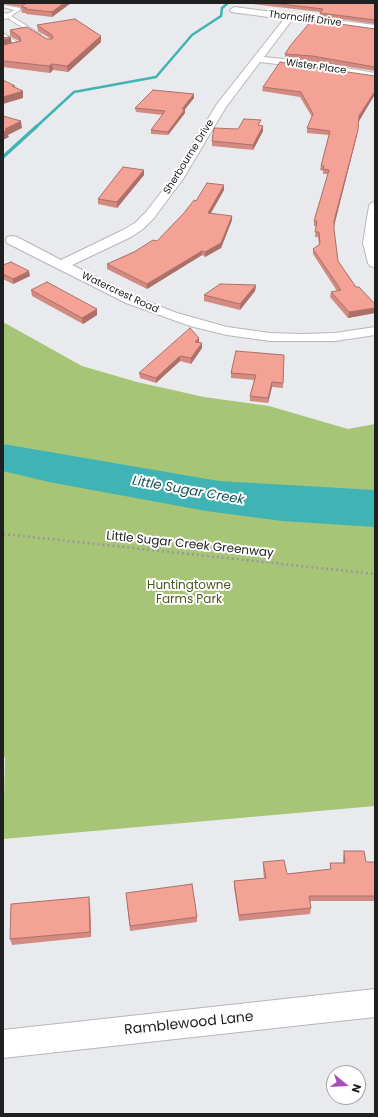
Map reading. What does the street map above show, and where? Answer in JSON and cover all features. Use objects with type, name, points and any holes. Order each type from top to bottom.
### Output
[{"type":"street","name":"Thorncliff Drive","points":[[234,10],[375,28]]},
{"type":"street","name":"Sherbourne Drive","points":[[61,265],[126,234],[139,226],[150,215],[177,179],[221,106],[290,17]]},
{"type":"street","name":"Wister Place","points":[[256,59],[311,65],[375,76]]},
{"type":"street","points":[[375,206],[369,243],[375,263]]},
{"type":"street","name":"Watercrest Road","points":[[12,240],[140,304],[172,316],[227,331],[270,337],[303,338],[335,337],[375,331]]},
{"type":"street","name":"Ramblewood Lane","points":[[3,1044],[375,1003]]},
{"type":"lane","points":[[3,6],[18,9],[6,16],[44,38]]},
{"type":"lane","points":[[3,34],[18,45],[3,49]]},
{"type":"path","name":"Little Sugar Creek Greenway","points":[[3,534],[375,574]]},
{"type":"green space","name":"Huntingtowne Farms Park","points":[[3,322],[82,366],[137,382],[204,397],[269,406],[348,429],[375,424],[375,806],[3,839],[5,757],[3,757]]},
{"type":"water","name":"Little Sugar Creek","points":[[3,444],[219,481],[375,490],[375,527],[282,521],[206,511],[49,482],[3,471]]},
{"type":"building","points":[[27,3],[64,3],[52,12],[25,9],[27,8],[21,7]]},
{"type":"building","points":[[272,3],[375,3],[375,20],[320,13],[323,9]]},
{"type":"building","points":[[75,19],[101,36],[67,66],[52,64],[49,66],[3,61],[3,45],[21,41],[20,37],[10,30],[27,27],[47,39],[51,39],[53,38],[52,35],[37,25]]},
{"type":"building","points":[[312,20],[375,29],[375,67],[312,56],[285,54]]},
{"type":"building","points":[[3,38],[11,38],[3,40]]},
{"type":"building","points":[[280,62],[375,76],[375,91],[359,116],[358,130],[334,221],[334,229],[338,261],[356,287],[359,287],[375,304],[375,308],[349,312],[331,292],[341,290],[313,249],[320,244],[319,232],[315,232],[317,221],[314,221],[329,170],[323,169],[324,166],[321,166],[330,131],[307,128],[313,114],[301,92],[263,87]]},
{"type":"building","points":[[3,80],[15,86],[12,86],[23,91],[3,97]]},
{"type":"building","points":[[153,90],[194,94],[182,109],[185,109],[168,132],[151,130],[165,111],[135,108]]},
{"type":"building","points":[[3,116],[21,121],[5,129],[8,130],[3,132]]},
{"type":"building","points":[[244,119],[261,120],[258,125],[263,126],[253,145],[212,141],[214,128],[238,129]]},
{"type":"building","points":[[123,167],[144,170],[117,202],[98,199]]},
{"type":"building","points":[[207,183],[224,185],[208,213],[232,216],[221,243],[205,252],[202,251],[147,284],[107,264],[134,252],[153,240],[157,241],[184,213],[194,200],[196,201]]},
{"type":"building","points":[[11,262],[29,271],[13,279],[3,274],[3,265]]},
{"type":"building","points":[[47,282],[97,309],[82,318],[31,290]]},
{"type":"building","points":[[220,284],[256,285],[240,304],[204,295]]},
{"type":"building","points":[[190,328],[199,338],[195,342],[202,343],[191,358],[180,356],[156,378],[139,373]]},
{"type":"building","points":[[236,351],[284,355],[283,383],[272,382],[268,398],[250,396],[256,375],[231,373]]},
{"type":"building","points":[[344,851],[364,851],[366,862],[375,862],[375,896],[309,896],[311,908],[239,915],[234,881],[266,878],[263,862],[284,860],[287,874],[331,869],[330,863],[345,863]]},
{"type":"building","points":[[192,884],[197,917],[130,926],[126,893]]},
{"type":"building","points":[[89,897],[90,932],[10,939],[11,904]]},
{"type":"waterway","points":[[36,127],[74,92],[156,77],[192,35],[221,16],[222,8],[228,3]]},
{"type":"waterway","points":[[3,157],[37,126]]}]
